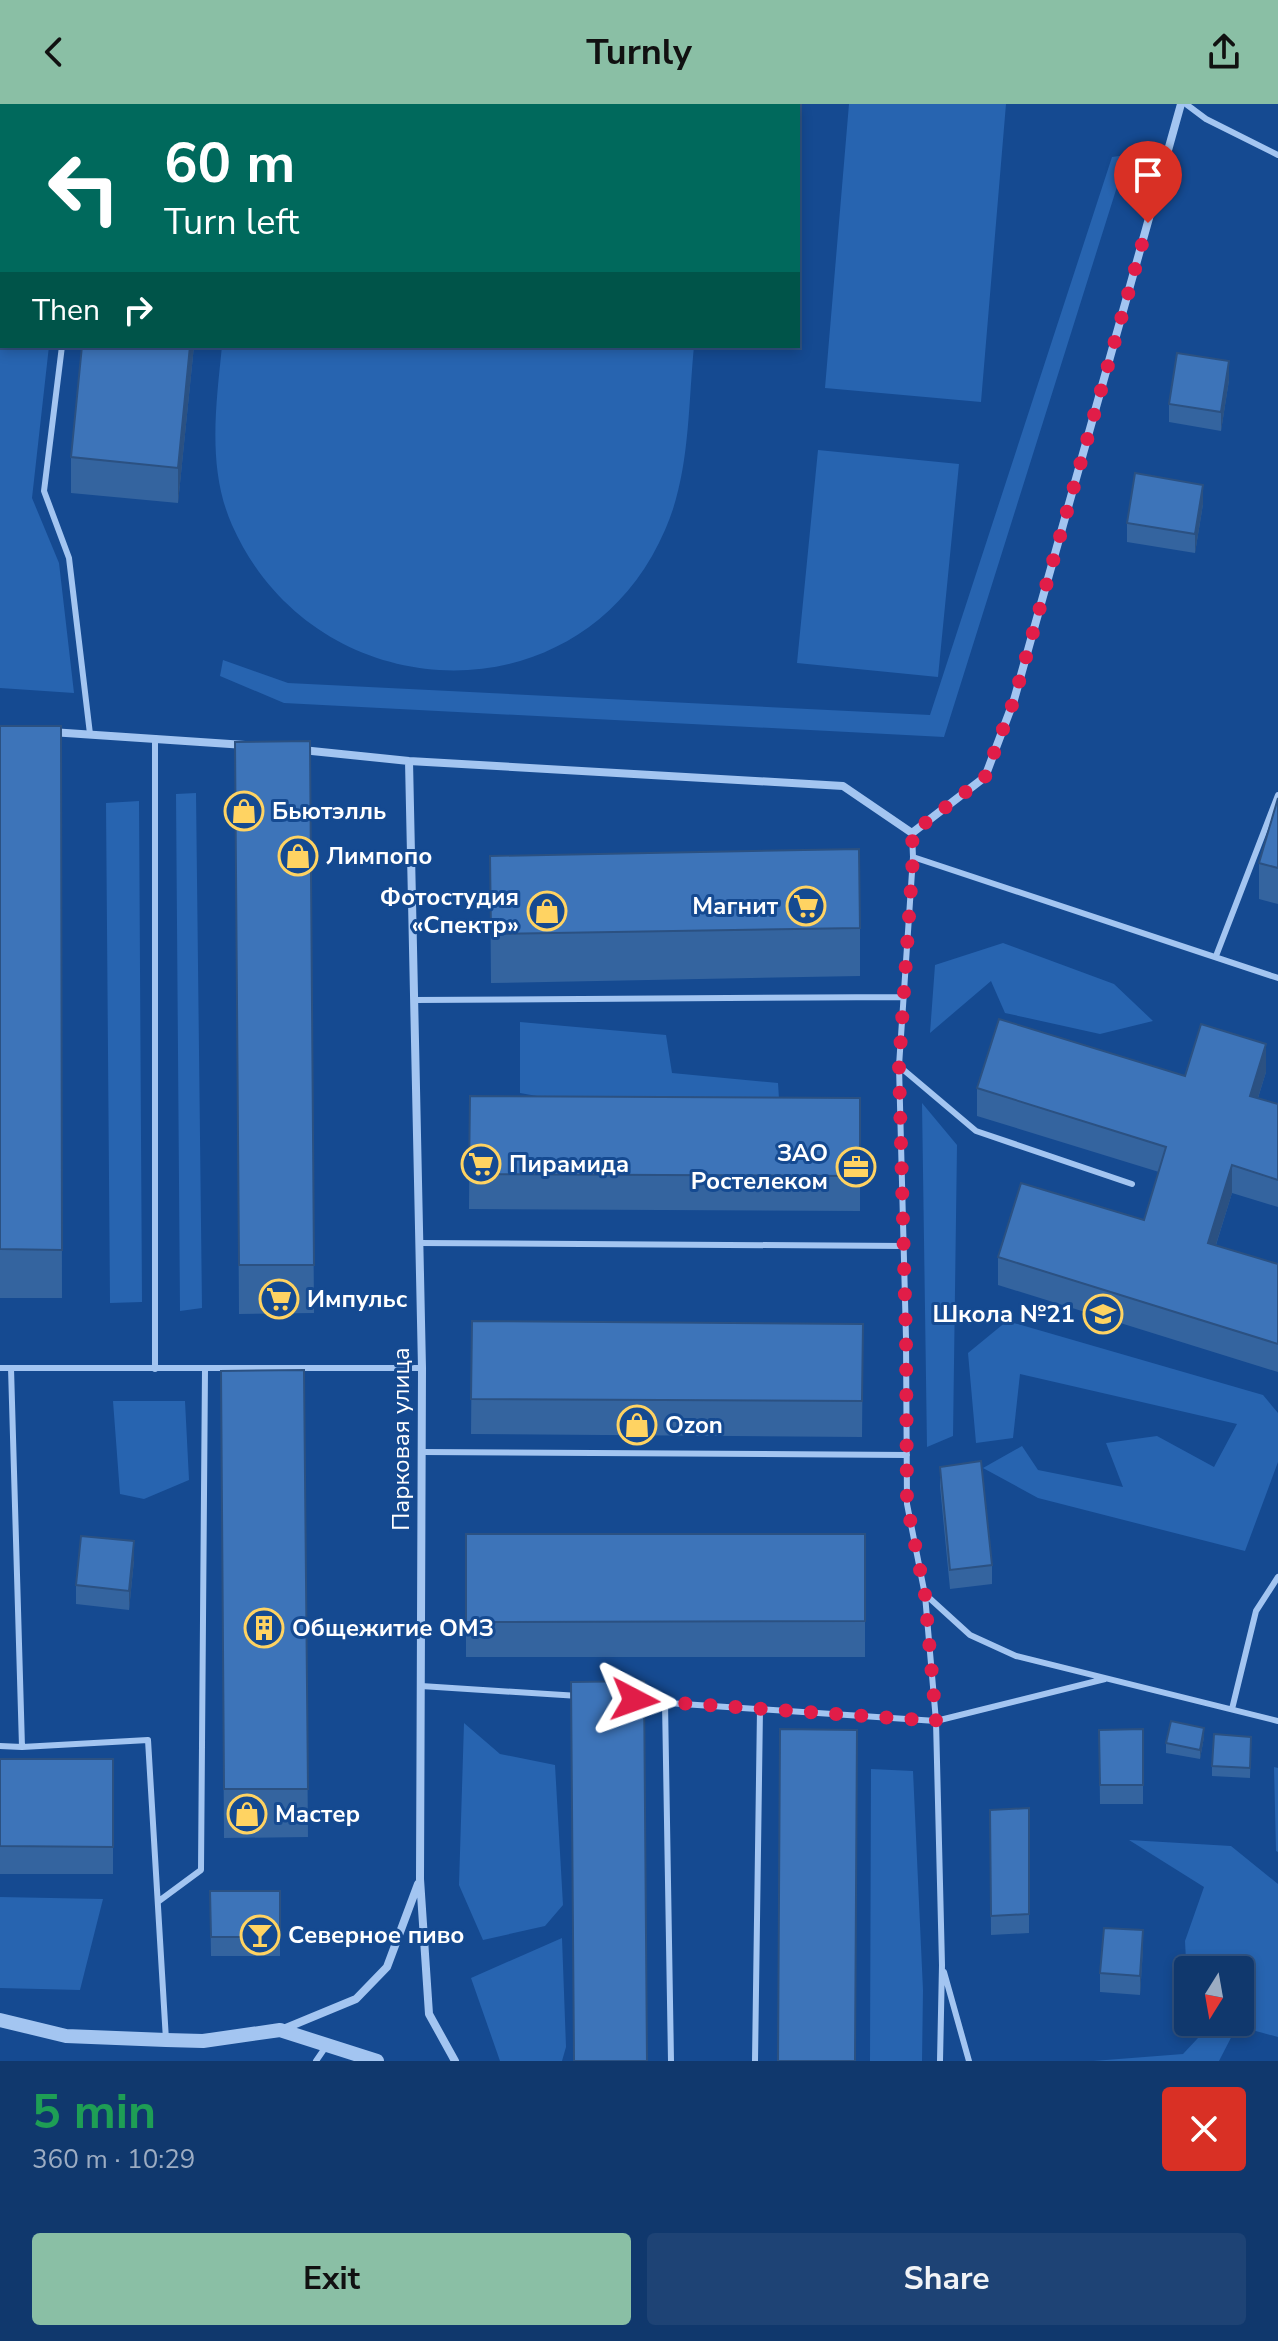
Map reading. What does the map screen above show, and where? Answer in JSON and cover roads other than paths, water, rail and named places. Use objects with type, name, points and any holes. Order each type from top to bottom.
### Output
[{"type":"street","points":[[291,748],[409,761],[843,786],[912,833],[985,777],[1014,700],[1183,104]]},
{"type":"street","points":[[45,731],[262,746]]},
{"type":"street","name":"Парковая улица","points":[[409,761],[422,1368],[420,1879],[429,2014],[455,2061]]},
{"type":"street","points":[[0,2020],[66,2036],[166,2040],[203,2041],[280,2030],[356,1999],[387,1967],[420,1879]]},
{"type":"street","points":[[280,2030],[377,2061]]},
{"type":"lane","points":[[1183,104],[1278,155]]},
{"type":"lane","points":[[62,348],[44,491],[69,558],[90,734]]},
{"type":"lane","points":[[155,738],[155,1369]]},
{"type":"lane","points":[[1216,956],[1278,795]]},
{"type":"lane","points":[[912,833],[899,1066],[907,1504],[925,1595],[936,1721],[942,1965],[940,2061]]},
{"type":"lane","points":[[913,857],[1278,978]]},
{"type":"lane","points":[[414,1000],[904,997]]},
{"type":"lane","points":[[899,1066],[976,1131],[1132,1184]]},
{"type":"lane","points":[[419,1243],[904,1246]]},
{"type":"lane","points":[[0,1368],[422,1368]]},
{"type":"lane","points":[[11,1368],[22,1747]]},
{"type":"lane","points":[[159,1901],[201,1870],[205,1369]]},
{"type":"lane","points":[[422,1452],[907,1455]]},
{"type":"lane","points":[[1232,1709],[1256,1611],[1278,1577]]},
{"type":"lane","points":[[925,1595],[970,1635],[1016,1656],[1278,1721]]},
{"type":"lane","points":[[635,1700],[936,1721],[1105,1679]]},
{"type":"lane","points":[[421,1686],[589,1697]]},
{"type":"lane","points":[[665,1702],[671,2061]]},
{"type":"lane","points":[[755,2061],[760,1709]]},
{"type":"lane","points":[[0,1746],[148,1740],[166,2040]]},
{"type":"lane","points":[[942,1965],[969,2061]]},
{"type":"lane","points":[[316,2061],[327,2045]]},
{"type":"place","name":"Бьютэлль","points":[[244,811]]},
{"type":"place","name":"Лимпопо","points":[[298,856]]},
{"type":"place","name":"Магнит","points":[[806,906]]},
{"type":"place","name":"Фотостудия «Спектр»","points":[[547,911]]},
{"type":"place","name":"Пирамида","points":[[481,1164]]},
{"type":"place","name":"ЗАО Ростелеком","points":[[856,1167]]},
{"type":"place","name":"Импульс","points":[[279,1299]]},
{"type":"place","name":"Школа №21","points":[[1103,1314]]},
{"type":"place","name":"Ozon","points":[[637,1425]]},
{"type":"place","name":"Общежитие ОМЗ","points":[[264,1628]]},
{"type":"place","name":"Мастер","points":[[247,1814]]},
{"type":"place","name":"Северное пиво","points":[[260,1935]]}]
